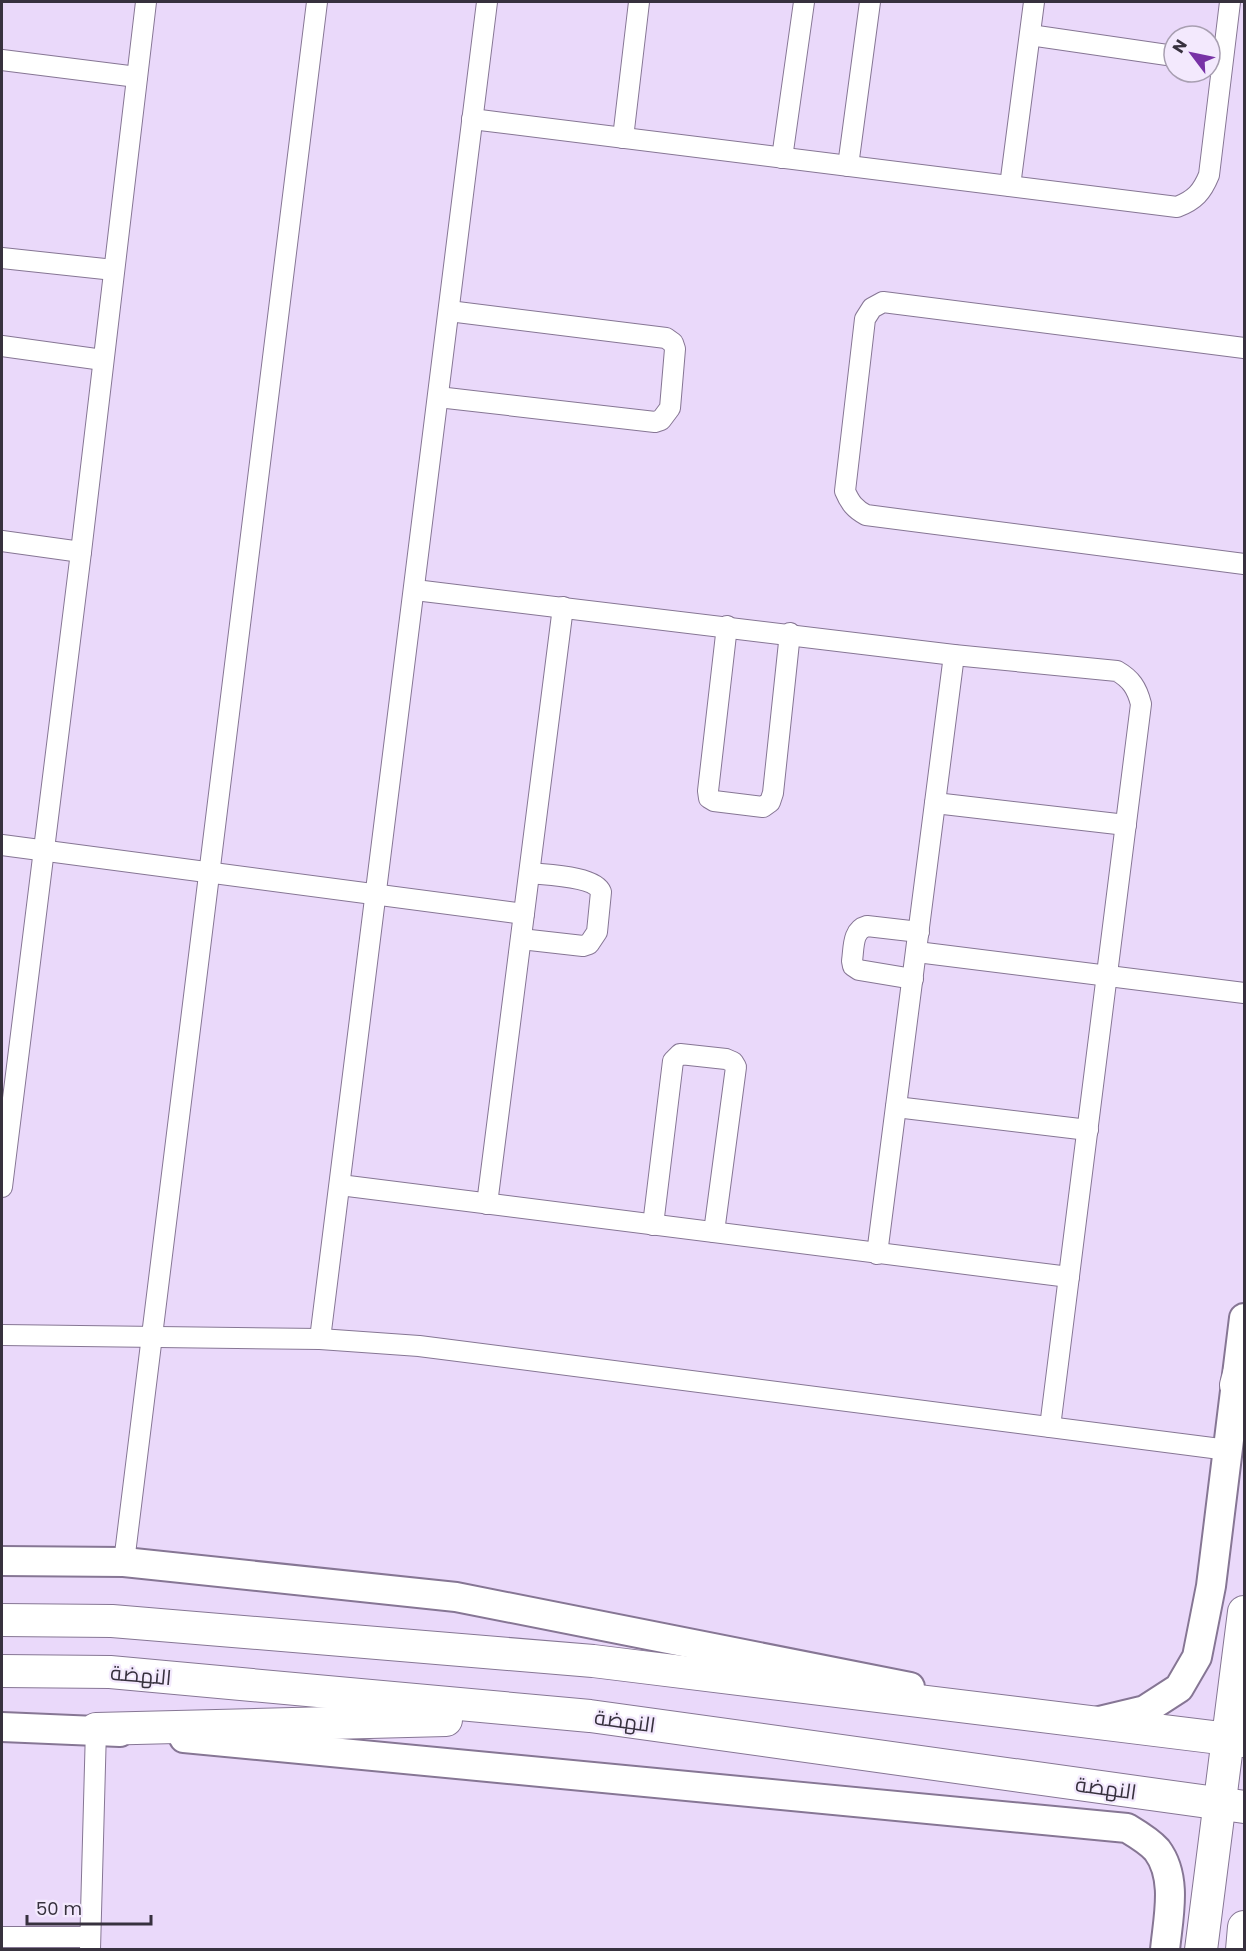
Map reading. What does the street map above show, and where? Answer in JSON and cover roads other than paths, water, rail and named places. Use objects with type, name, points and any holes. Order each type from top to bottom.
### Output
[{"type":"main road","points":[[2,1561],[124,1562],[456,1597],[1091,1723],[1145,1710],[1179,1688],[1197,1657],[1210,1586],[1245,1318]]},
{"type":"main road","points":[[1201,1950],[1232,1805],[1245,1612]]},
{"type":"main road","points":[[2,1620],[112,1621],[593,1661],[1236,1741]]},
{"type":"main road","name":"النهضة","points":[[2,1671],[110,1672],[590,1716],[1232,1805]]},
{"type":"main road","points":[[2,1727],[96,1729],[590,1716]]},
{"type":"main road","points":[[96,1729],[1127,1828],[1157,1850],[1168,1875],[1170,1906],[1165,1950]]},
{"type":"main road","points":[[1242,1950],[1245,1927]]},
{"type":"street","points":[[2,1187],[81,552],[146,2]]},
{"type":"street","points":[[124,1562],[317,2]]},
{"type":"street","points":[[320,1340],[487,2]]},
{"type":"street","points":[[623,138],[639,2]]},
{"type":"street","points":[[782,158],[804,2]]},
{"type":"street","points":[[848,166],[870,2]]},
{"type":"street","points":[[1010,186],[1034,2]]},
{"type":"street","points":[[1222,36],[1230,2]]},
{"type":"street","points":[[1030,35],[1162,54]]},
{"type":"street","points":[[2,60],[137,77]]},
{"type":"street","points":[[472,119],[1177,207],[1189,202],[1202,192],[1209,175],[1215,84]]},
{"type":"street","points":[[2,258],[114,270]]},
{"type":"street","points":[[1245,348],[883,302],[872,308],[865,319],[845,491],[849,502],[866,515],[1245,564]]},
{"type":"street","points":[[438,397],[655,422],[661,420],[670,408],[675,349],[673,343],[666,338],[449,311]]},
{"type":"street","points":[[2,346],[103,360]]},
{"type":"street","points":[[2,542],[81,552]]},
{"type":"street","points":[[415,590],[790,633],[954,655],[1117,671],[1128,678],[1138,690],[1141,704],[1050,1427]]},
{"type":"street","points":[[487,1204],[563,607]]},
{"type":"street","points":[[727,626],[709,798],[714,801],[763,807],[770,802],[773,793],[790,633]]},
{"type":"street","points":[[877,1254],[954,655]]},
{"type":"street","points":[[935,803],[1126,825]]},
{"type":"street","points":[[2,845],[524,914]]},
{"type":"street","points":[[521,939],[583,946],[589,944],[597,932],[602,892],[600,887],[588,881],[530,873]]},
{"type":"street","points":[[913,979],[859,970],[853,966],[852,961],[856,932],[860,928],[867,926],[919,932]]},
{"type":"street","points":[[916,952],[1245,993]]},
{"type":"street","points":[[653,1225],[673,1061],[680,1054],[726,1059],[733,1062],[736,1067],[714,1232]]},
{"type":"street","points":[[896,1107],[1088,1130]]},
{"type":"street","points":[[340,1185],[1069,1277]]},
{"type":"street","points":[[2,1335],[320,1340],[419,1346],[1228,1450]]},
{"type":"street","points":[[2,1937],[90,1943],[96,1729]]}]
